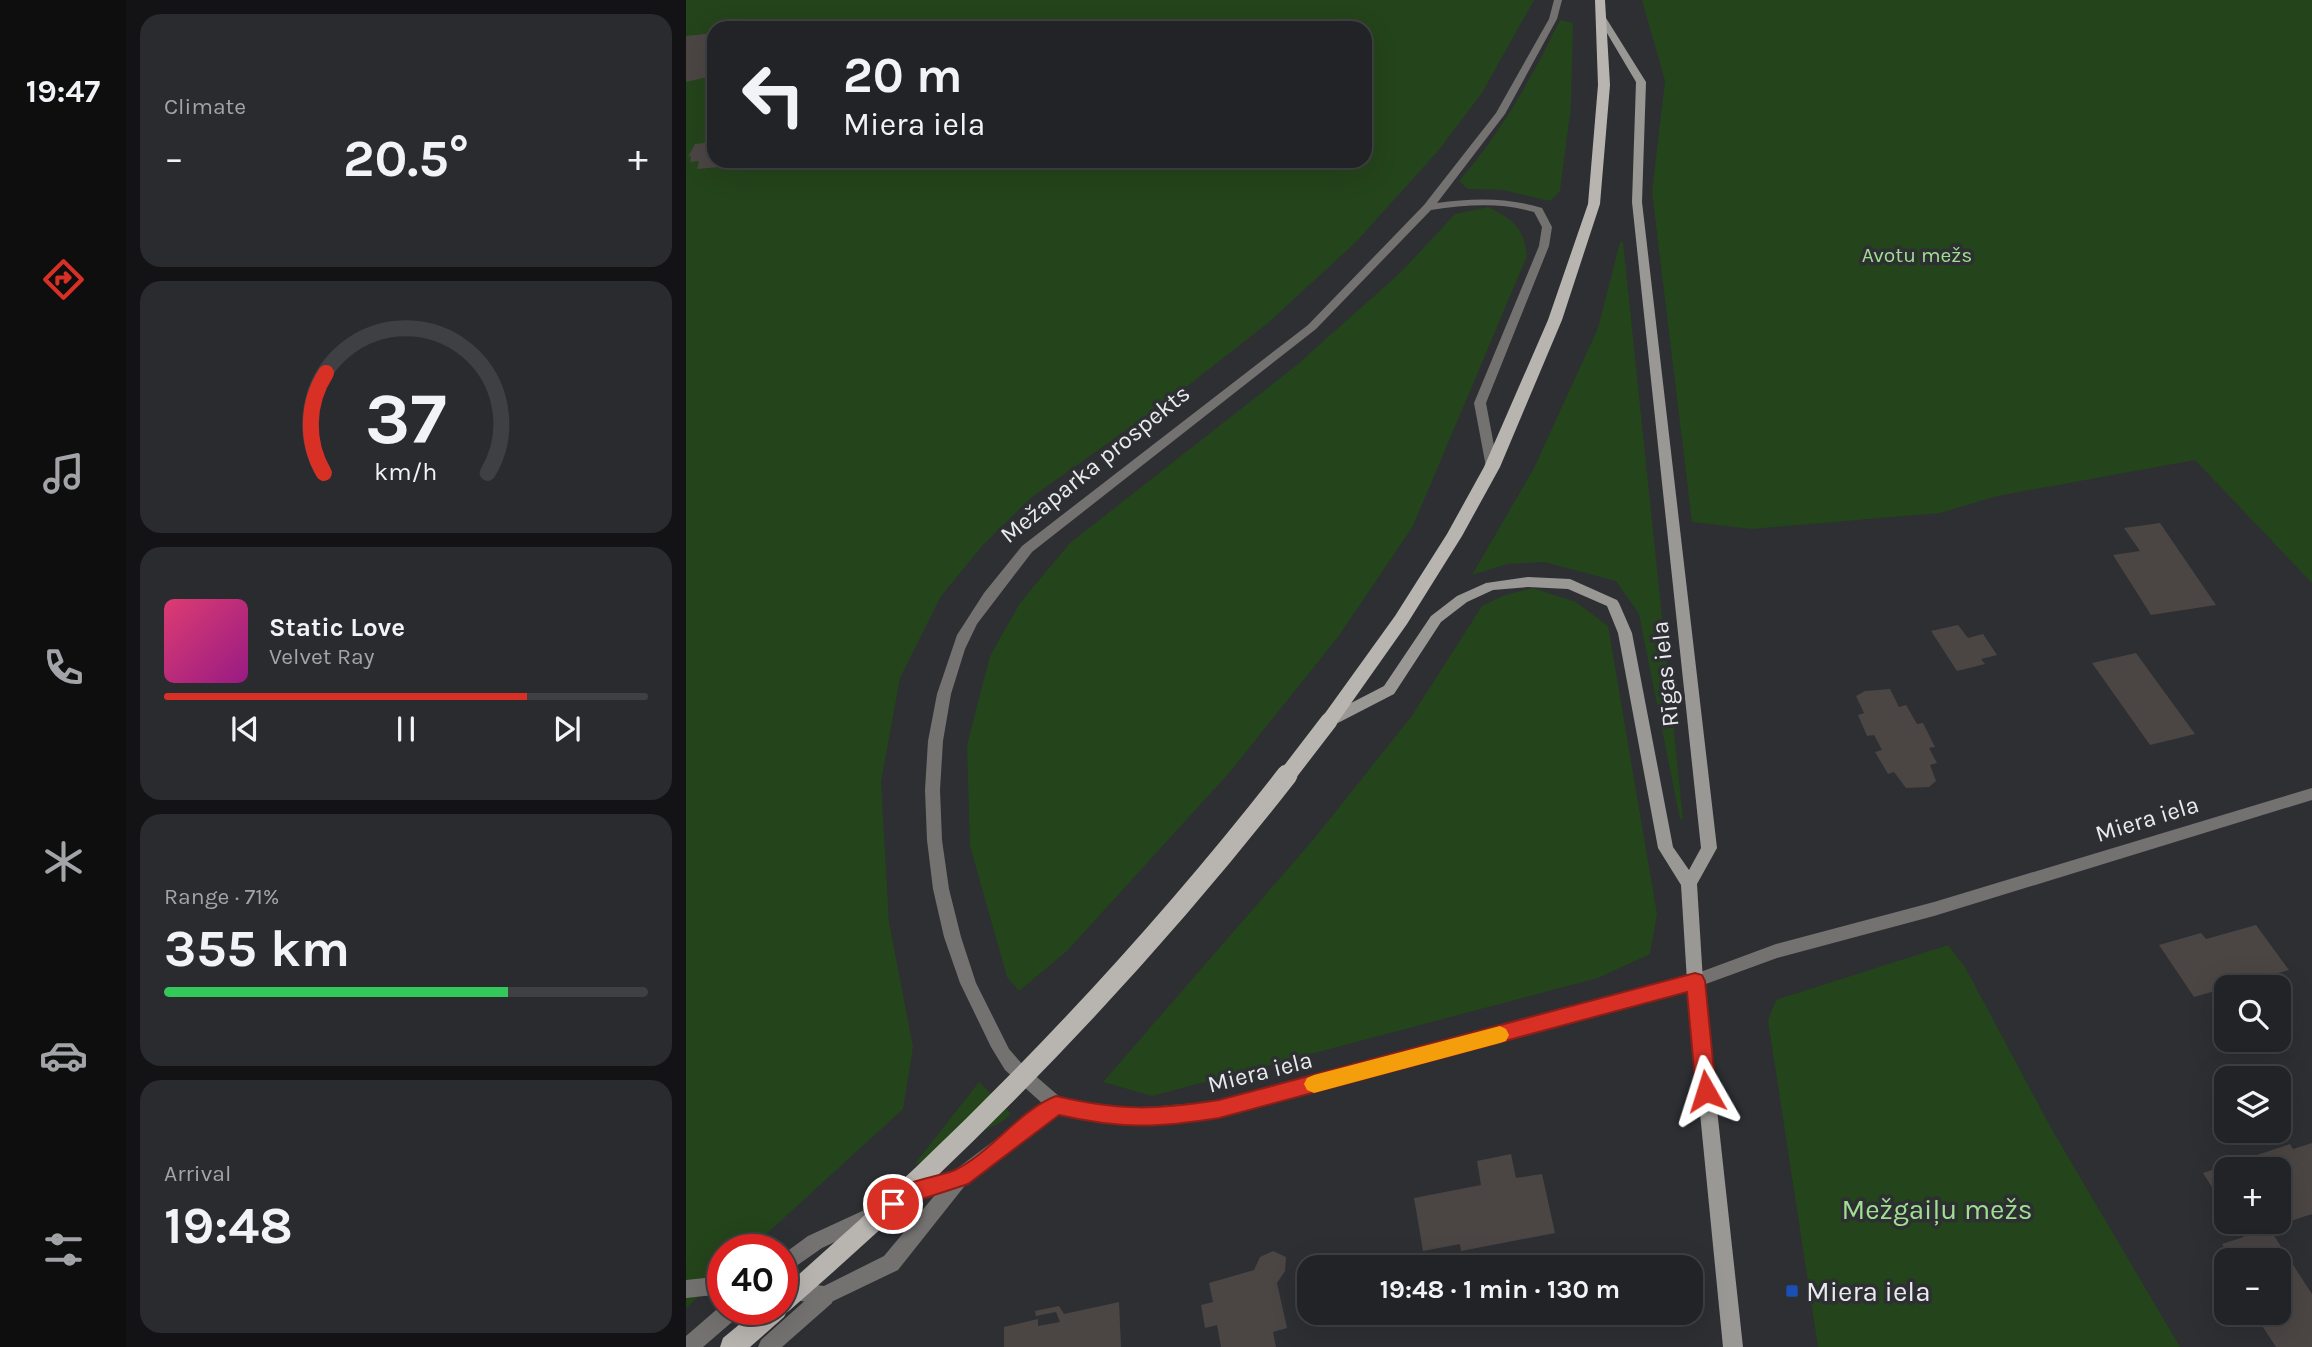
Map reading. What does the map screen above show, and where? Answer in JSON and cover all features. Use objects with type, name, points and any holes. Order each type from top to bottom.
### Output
[{"type":"main road","name":"Rīgas iela","points":[[1600,0],[1602,18]]},
{"type":"main road","points":[[798,1289],[889,1210],[1107,986],[1226,853],[1329,721],[1408,610],[1454,536],[1492,467],[1555,320],[1594,204],[1604,85],[1602,18]]},
{"type":"main road","points":[[732,1347],[757,1325]]},
{"type":"street","name":"Mežaparka prospekts","points":[[1056,1105],[1006,1058],[976,1003],[940,890],[932,817],[936,751],[944,696],[958,648],[990,595],[1027,549],[1312,327],[1429,207],[1500,114],[1553,19],[1558,0]]},
{"type":"street","name":"Rīgas iela","points":[[1602,18],[1641,82],[1637,202],[1709,848],[1689,884]]},
{"type":"street","points":[[1429,207],[1482,200],[1514,202],[1538,211],[1547,228],[1544,246],[1480,403],[1492,467]]},
{"type":"street","points":[[1329,721],[1389,690],[1436,619],[1462,599],[1491,586],[1528,582],[1570,584],[1612,603],[1625,633],[1665,848],[1689,884],[1695,981],[1733,1347]]},
{"type":"street","name":"Miera iela","points":[[1056,1105],[1106,1117],[1161,1118],[1219,1109],[1695,981],[1776,951],[1934,909],[2312,794]]},
{"type":"street","points":[[768,1347],[825,1296],[891,1263],[961,1177],[1056,1105]]},
{"type":"street","points":[[798,1254],[815,1241],[918,1190],[961,1177]]},
{"type":"street","points":[[686,1289],[707,1287]]},
{"type":"street","points":[[798,1292],[825,1296]]},
{"type":"street","points":[[688,1347],[713,1325]]},
{"type":"green space","points":[[686,0],[1534,0],[1482,93],[1438,151],[1356,242],[1268,323],[1181,391],[1032,497],[983,545],[941,596],[900,678],[881,782],[889,922],[913,1047],[903,1109],[766,1234],[707,1234],[707,1289],[686,1308]]},
{"type":"green space","name":"Avotu mežs","points":[[1642,0],[2312,0],[2312,583],[2195,460],[1997,496],[1940,513],[1752,529],[1692,522],[1652,192],[1665,81]]},
{"type":"green space","points":[[1560,20],[1573,23],[1571,106],[1560,191],[1550,201],[1503,190],[1468,189],[1459,181],[1489,144],[1515,104]]},
{"type":"green space","points":[[1488,207],[1504,216],[1520,231],[1527,256],[1413,526],[1338,637],[1229,773],[1067,951],[1019,991],[1007,977],[970,846],[967,745],[990,656],[1020,603],[1070,543],[1298,364],[1401,272],[1455,214]]},
{"type":"green space","points":[[1620,242],[1623,242],[1683,819],[1680,819],[1639,614],[1616,581],[1544,562],[1507,564],[1472,575],[1534,468],[1598,328]]},
{"type":"green space","points":[[1533,588],[1576,602],[1608,626],[1657,914],[1650,954],[1598,978],[1152,1096],[1103,1082],[1313,840],[1411,717],[1482,606],[1505,595]]},
{"type":"green space","name":"Mežgaiļu mežs","points":[[1948,945],[1965,967],[2051,1128],[2180,1347],[1818,1347],[1768,1020],[1776,1000]]},
{"type":"green space","points":[[979,1082],[1011,1114],[1003,1121],[914,1165]]},
{"type":"building","points":[[707,34],[707,77],[686,82],[686,36]]},
{"type":"building","points":[[707,143],[708,168],[697,169],[699,161],[690,162],[691,156],[688,157],[695,144]]},
{"type":"building","points":[[2160,523],[2216,605],[2151,615],[2113,555],[2140,551],[2124,528]]},
{"type":"building","points":[[1958,625],[1968,638],[1983,634],[1997,655],[1981,659],[1985,664],[1957,671],[1931,631]]},
{"type":"building","points":[[2136,653],[2195,734],[2150,745],[2092,663]]},
{"type":"building","points":[[1890,689],[1899,707],[1906,705],[1917,724],[1923,723],[1935,747],[1929,748],[1937,763],[1930,765],[1936,781],[1929,787],[1906,788],[1894,772],[1888,774],[1875,752],[1882,750],[1874,735],[1867,736],[1858,715],[1864,713],[1856,696],[1865,691]]},
{"type":"building","points":[[2256,925],[2289,970],[2271,975],[2214,975],[2214,991],[2194,997],[2159,945],[2201,933],[2206,939]]},
{"type":"building","points":[[2312,1143],[2312,1214],[2291,1221],[2291,1157],[2251,1157],[2290,1144],[2293,1149]]},
{"type":"building","points":[[1511,1154],[1516,1178],[1542,1174],[1555,1233],[1461,1251],[1460,1244],[1423,1251],[1414,1198],[1481,1185],[1477,1161]]},
{"type":"building","points":[[2214,1169],[2214,1190],[2203,1173]]},
{"type":"building","points":[[2242,1234],[2273,1234],[2282,1248],[2224,1248],[2222,1244],[2244,1237]]},
{"type":"building","points":[[1273,1251],[1286,1257],[1285,1271],[1277,1283],[1287,1328],[1273,1332],[1276,1347],[1221,1347],[1217,1325],[1205,1328],[1201,1305],[1213,1302],[1209,1283],[1254,1270],[1260,1257]]},
{"type":"building","points":[[2291,1262],[2312,1294],[2312,1347],[2276,1347],[2262,1325],[2291,1325]]},
{"type":"building","points":[[1119,1302],[1121,1347],[1004,1347],[1004,1327],[1038,1319],[1038,1326],[1060,1322],[1056,1312],[1036,1316],[1035,1311],[1059,1306],[1064,1314]]},
{"type":"slow traffic","points":[[1314,1084],[1500,1035]]},
{"type":"place","name":"Miera iela","points":[[1792,1291]]},
{"type":"route","points":[[893,1204],[918,1190],[961,1177],[1056,1105],[1106,1117],[1161,1118],[1219,1109],[1695,981],[1706,1091]]}]
